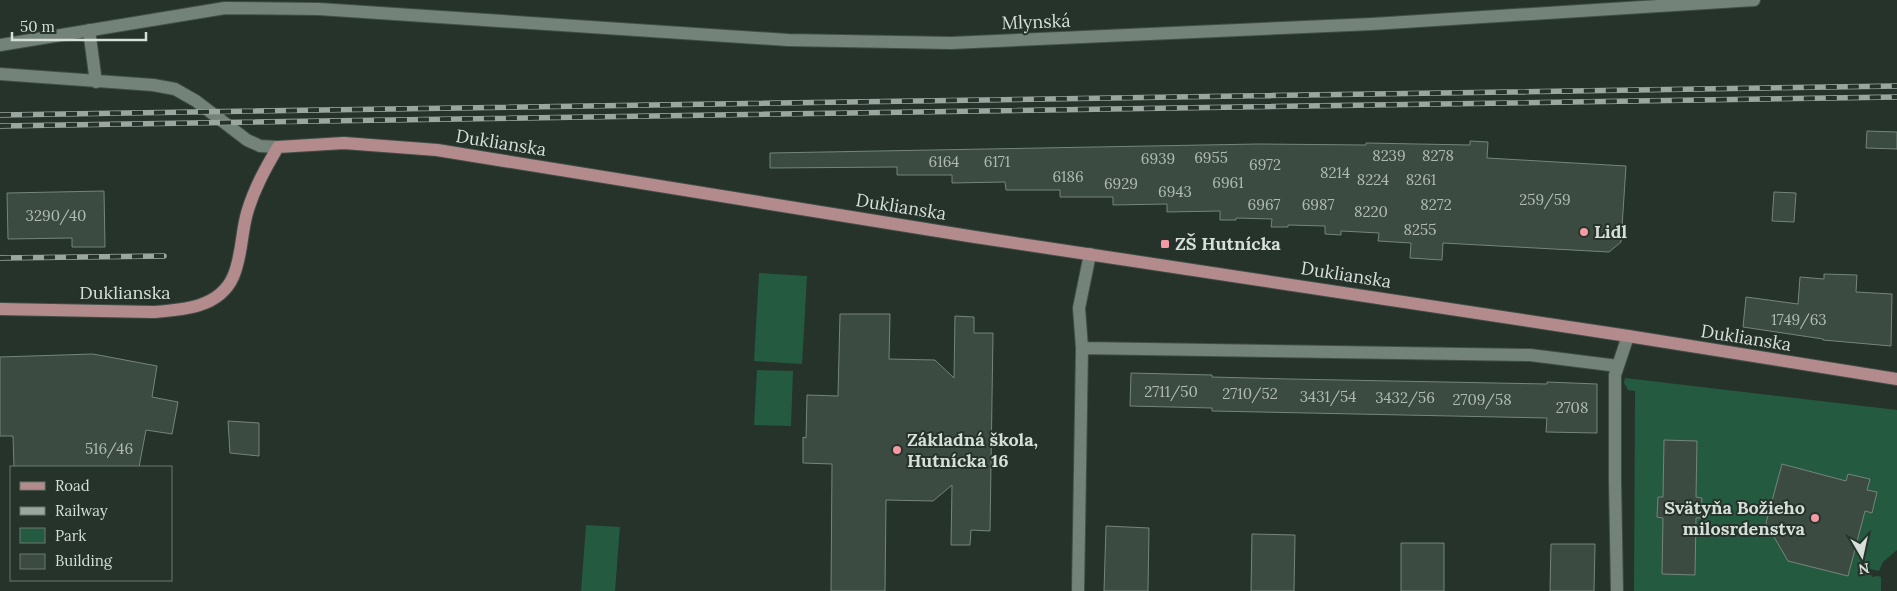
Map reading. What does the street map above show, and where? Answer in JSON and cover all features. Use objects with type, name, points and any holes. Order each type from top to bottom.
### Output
[{"type":"main road","name":"Duklianska","points":[[0,309],[153,312],[174,311],[201,306],[216,297],[227,287],[233,277],[247,214],[259,179],[278,147],[344,143],[437,150],[1090,254],[1897,379]]},
{"type":"street","name":"Mlynská","points":[[0,45],[224,8],[318,9],[788,40],[951,42],[1372,24],[1754,0]]},
{"type":"street","points":[[89,30],[96,82]]},
{"type":"street","points":[[0,74],[153,85],[175,90],[196,102],[247,140],[260,146],[278,147]]},
{"type":"street","points":[[1078,591],[1082,348],[1079,308],[1090,254]]},
{"type":"street","points":[[1617,591],[1614,394],[1615,375],[1628,336]]},
{"type":"street","points":[[1082,348],[1530,355],[1618,366]]},
{"type":"green space","points":[[759,273],[807,276],[802,364],[754,361]]},
{"type":"green space","points":[[757,370],[793,371],[791,426],[754,425]]},
{"type":"green space","points":[[1625,378],[1897,410],[1897,550],[1883,562],[1879,571],[1870,569],[1872,577],[1881,577],[1881,591],[1634,591],[1635,391],[1628,390],[1624,383]]},
{"type":"green space","points":[[586,525],[620,527],[615,591],[581,591]]},
{"type":"building","points":[[1867,131],[1897,132],[1897,149],[1866,148]]},
{"type":"building","points":[[1470,141],[1488,142],[1487,158],[1626,166],[1621,242],[1609,252],[1443,243],[1442,260],[1410,258],[1411,243],[1378,241],[1379,233],[1341,231],[1341,235],[1325,234],[1325,226],[1288,225],[1288,227],[1271,227],[1272,219],[1236,218],[1236,220],[1220,220],[1220,211],[1167,212],[1167,204],[1113,205],[1113,197],[1060,197],[1060,190],[1006,190],[1005,182],[952,183],[952,175],[897,175],[897,167],[770,168],[770,153],[1258,144],[1366,145],[1366,143],[1470,145]]},
{"type":"building","points":[[104,191],[105,247],[72,247],[72,238],[8,239],[7,193]]},
{"type":"building","points":[[1774,192],[1796,193],[1794,222],[1772,221]]},
{"type":"building","points":[[1824,274],[1857,275],[1856,292],[1892,294],[1891,346],[1823,340],[1743,327],[1746,297],[1798,304],[1800,277],[1824,279]]},
{"type":"building","name":"Základná škola, Hutnícka 16","points":[[840,314],[890,314],[889,359],[935,360],[954,378],[955,316],[974,317],[974,333],[993,333],[990,531],[971,530],[970,545],[951,545],[952,485],[933,501],[886,500],[885,591],[831,591],[832,464],[803,463],[803,437],[806,438],[807,395],[838,396]]},
{"type":"building","points":[[93,354],[157,366],[152,397],[178,402],[172,434],[146,430],[139,466],[14,466],[13,436],[0,436],[0,357]]},
{"type":"building","points":[[1131,373],[1289,379],[1597,384],[1597,433],[1546,432],[1547,418],[1212,411],[1212,408],[1130,406]]},
{"type":"building","points":[[228,421],[259,423],[259,456],[230,453]]},
{"type":"building","points":[[1664,440],[1697,441],[1696,497],[1702,498],[1701,518],[1696,518],[1695,575],[1662,574],[1663,518],[1657,517],[1658,497],[1663,497]]},
{"type":"building","name":"Svätyňa Božieho milosrdenstva","points":[[1782,464],[1846,481],[1848,474],[1870,479],[1867,490],[1877,492],[1872,513],[1865,511],[1848,576],[1788,561],[1766,523]]},
{"type":"building","points":[[1106,526],[1149,528],[1148,591],[1104,591]]},
{"type":"building","points":[[1252,534],[1295,535],[1294,591],[1251,591]]},
{"type":"building","points":[[1401,543],[1444,543],[1444,591],[1401,591]]},
{"type":"building","points":[[1551,544],[1595,544],[1594,591],[1550,591]]},
{"type":"railway","points":[[0,115],[1897,86]]},
{"type":"railway","points":[[0,126],[1897,97]]},
{"type":"railway","points":[[0,258],[164,256]]},
{"type":"place","name":"Lidl","points":[[1584,232]]},
{"type":"place","name":"ZŠ Hutnícka","points":[[1165,244]]},
{"type":"place","name":"Základná škola, Hutnícka 16","points":[[897,450]]},
{"type":"place","name":"Svätyňa Božieho milosrdenstva","points":[[1815,518]]}]
